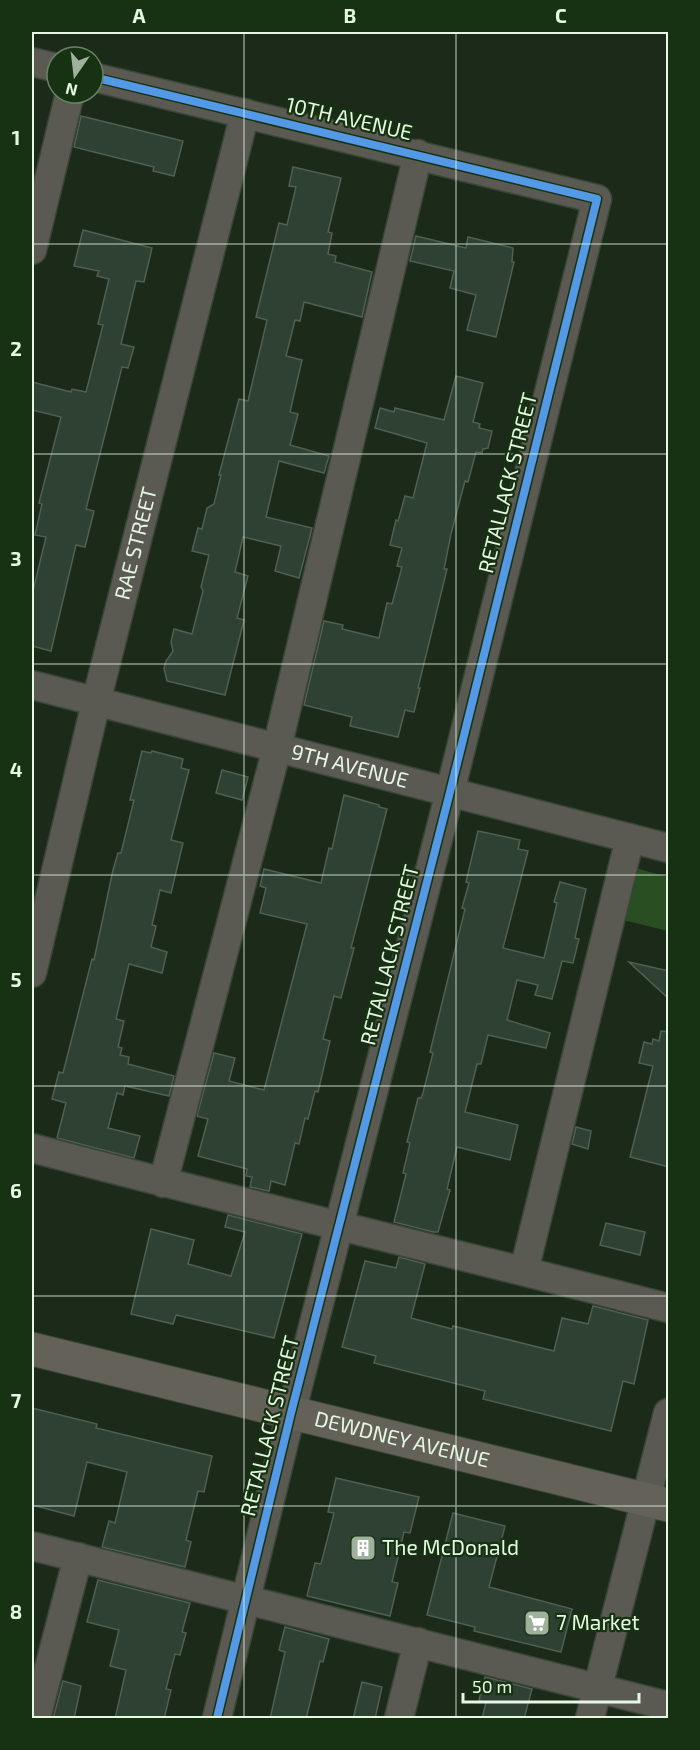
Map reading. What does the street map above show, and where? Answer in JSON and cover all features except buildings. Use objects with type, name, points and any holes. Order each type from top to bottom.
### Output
[{"type":"main road","name":"DEWDNEY AVENUE","points":[[32,1349],[657,1503]]},
{"type":"street","name":"10TH AVENUE","points":[[105,80],[597,199]]},
{"type":"street","points":[[32,250],[67,105]]},
{"type":"street","name":"RAE STREET","points":[[32,973],[96,702],[245,113]]},
{"type":"street","points":[[163,1182],[277,748],[418,154]]},
{"type":"street","name":"RETALLACK STREET","points":[[217,1719],[291,1413],[450,792],[597,199]]},
{"type":"street","name":"9TH AVENUE","points":[[32,685],[669,848]]},
{"type":"street","points":[[524,1270],[630,838]]},
{"type":"street","points":[[32,1148],[339,1227],[524,1270],[669,1308]]},
{"type":"street","points":[[590,1719],[657,1503],[669,1413]]},
{"type":"street","points":[[32,1546],[669,1706]]},
{"type":"street","points":[[36,1719],[78,1557]]},
{"type":"street","points":[[399,1719],[418,1642]]},
{"type":"green space","points":[[635,868],[668,877],[668,931],[623,920]]},
{"type":"cycle path","points":[[105,80],[597,199],[450,792],[291,1413],[217,1718]]},
{"type":"place","name":"The McDonald","points":[[363,1548]]},
{"type":"place","name":"7 Market","points":[[537,1623]]}]
